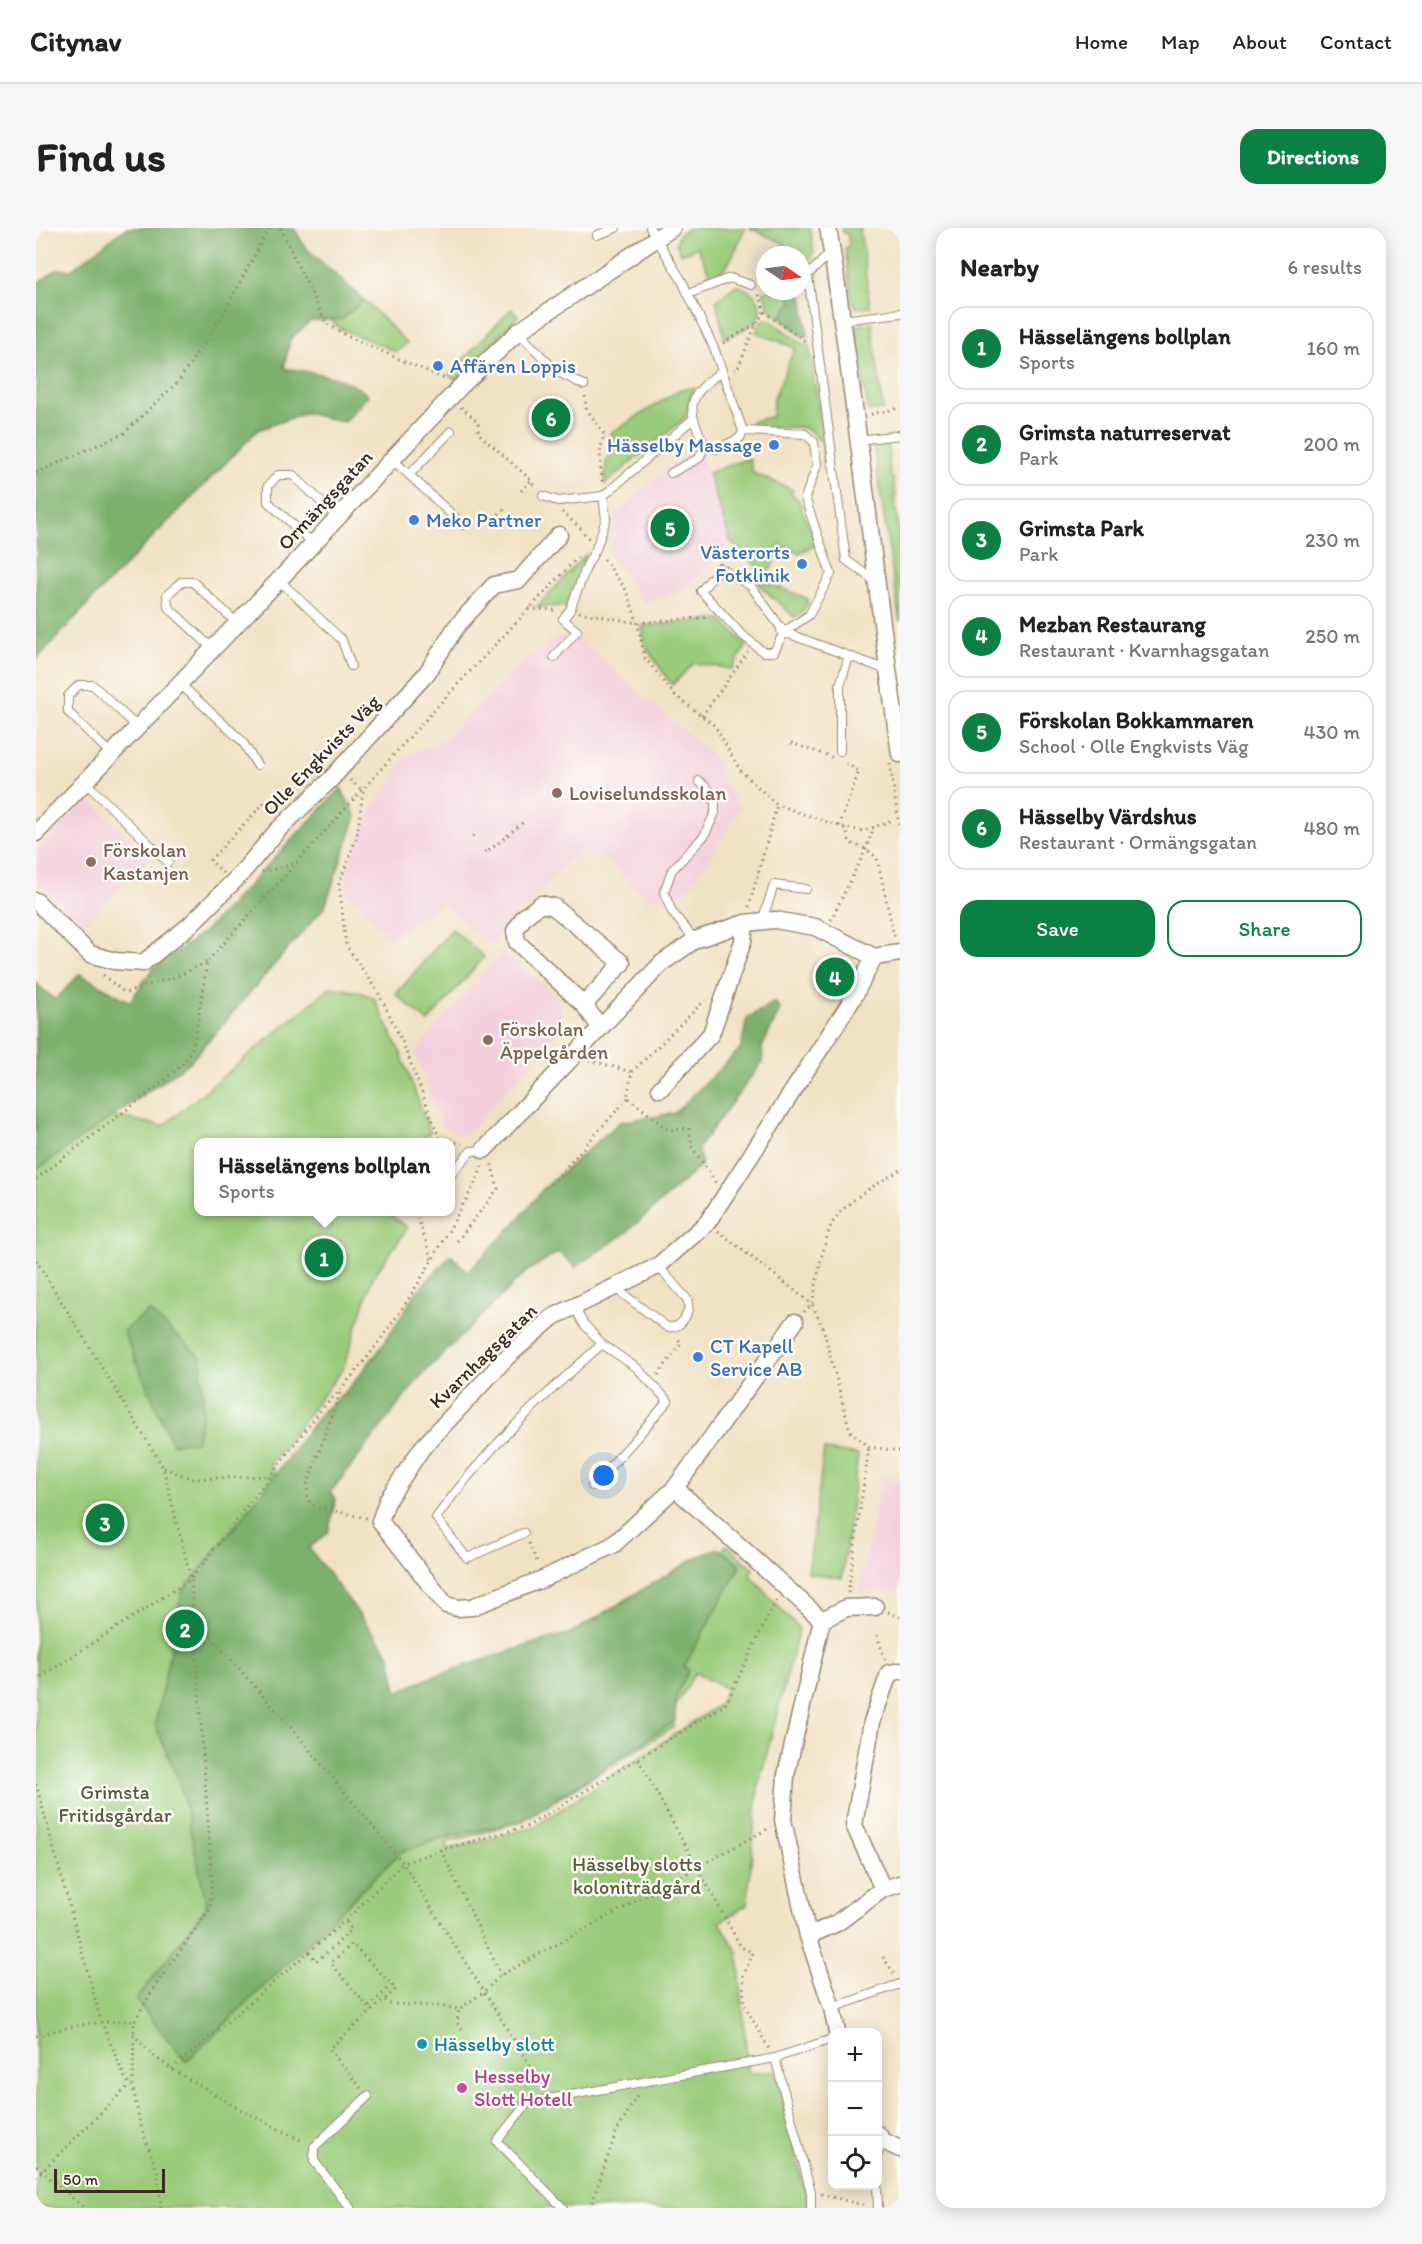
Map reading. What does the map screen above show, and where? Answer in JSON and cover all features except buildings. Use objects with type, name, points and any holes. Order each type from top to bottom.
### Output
[{"type":"street","name":"Ormängsgatan","points":[[37,832],[238,624],[456,392],[518,333],[653,233],[672,228]]},
{"type":"street","points":[[828,228],[878,584],[894,669],[900,754]]},
{"type":"street","name":"Olle Engkvists Väg","points":[[36,901],[90,954],[115,961],[143,963],[190,925],[239,876],[278,830],[331,779],[427,673],[456,627],[494,585],[519,580],[559,535]]},
{"type":"street","points":[[584,1005],[622,963],[554,907],[541,904],[524,917],[515,931],[517,942],[584,1005],[600,1027]]},
{"type":"street","points":[[486,1148],[662,963],[696,940],[745,923],[775,920],[815,927],[874,957],[899,953]]},
{"type":"street","points":[[660,1089],[711,1034],[743,941],[745,923]]},
{"type":"street","name":"Kvarnhagsgatan","points":[[380,1521],[388,1499],[422,1448],[508,1356],[553,1317],[658,1266],[707,1223],[852,1000],[874,957]]},
{"type":"street","points":[[380,1521],[446,1605],[458,1608],[472,1607],[545,1578],[613,1545],[675,1488],[795,1322]]},
{"type":"street","points":[[675,1488],[822,1620]]},
{"type":"street","points":[[822,1620],[846,1608],[874,1607]]},
{"type":"street","points":[[822,1620],[786,1775],[783,1820],[808,1936],[832,2008],[836,2028]]},
{"type":"street","points":[[883,1889],[854,1825],[872,1722],[895,1672]]},
{"type":"street","points":[[808,1936],[837,1923],[883,1889],[900,1884]]},
{"type":"street","points":[[882,2144],[900,2149]]},
{"type":"lane","points":[[597,236],[616,228]]},
{"type":"lane","points":[[653,233],[688,294],[714,348],[743,431],[740,438],[717,449],[705,446]]},
{"type":"lane","points":[[832,252],[808,275],[846,560],[878,584]]},
{"type":"lane","points":[[688,294],[730,278],[751,285]]},
{"type":"lane","points":[[841,320],[900,312]]},
{"type":"lane","points":[[518,333],[556,371],[584,385]]},
{"type":"lane","points":[[705,446],[693,419],[692,406],[696,394],[721,372]]},
{"type":"lane","points":[[539,494],[558,501],[603,496],[693,419]]},
{"type":"lane","points":[[409,475],[451,431]]},
{"type":"lane","points":[[743,431],[805,434],[814,442],[817,465],[805,498],[831,574],[809,615],[781,631],[774,652],[763,652],[739,632],[700,591],[720,568],[751,586],[781,631],[849,656],[894,669]]},
{"type":"lane","points":[[858,440],[900,435]]},
{"type":"lane","points":[[671,473],[699,458],[705,446]]},
{"type":"lane","points":[[392,459],[463,525]]},
{"type":"lane","points":[[313,543],[268,502],[268,486],[278,475],[293,475],[337,517]]},
{"type":"lane","points":[[554,657],[577,632],[563,619],[570,610],[606,519],[603,496]]},
{"type":"lane","points":[[279,580],[342,640],[351,666]]},
{"type":"lane","points":[[213,649],[168,607],[168,596],[181,582],[193,582],[238,624]]},
{"type":"lane","points":[[840,751],[840,686],[849,656]]},
{"type":"lane","points":[[180,684],[242,741],[257,765]]},
{"type":"lane","points":[[112,755],[68,712],[68,696],[80,685],[93,685],[138,728]]},
{"type":"lane","points":[[696,940],[672,912],[664,892],[672,870],[704,836],[715,813],[715,796],[699,781]]},
{"type":"lane","points":[[85,782],[168,862]]},
{"type":"lane","points":[[762,921],[774,885],[806,889]]},
{"type":"lane","points":[[455,1169],[471,1151],[486,1148]]},
{"type":"lane","points":[[615,1288],[667,1326],[673,1328],[678,1326],[689,1312],[690,1305],[658,1266]]},
{"type":"lane","points":[[574,1306],[583,1323],[602,1344],[637,1368],[668,1401],[632,1444],[592,1486]]},
{"type":"lane","points":[[524,1533],[467,1558],[436,1518],[459,1486],[537,1401],[602,1344]]},
{"type":"lane","points":[[832,2008],[900,1984]]},
{"type":"lane","points":[[563,2208],[496,2141],[527,2103],[644,2084],[775,2058],[828,2041]]},
{"type":"lane","points":[[775,2058],[811,2192],[811,2208]]},
{"type":"lane","points":[[350,2208],[314,2161],[314,2147],[368,2096]]},
{"type":"lane","points":[[877,2190],[878,2208]]},
{"type":"path","points":[[36,473],[124,434],[178,382],[223,314],[269,228]]},
{"type":"path","points":[[280,228],[326,323],[456,392],[477,422],[478,433],[531,480],[539,494]]},
{"type":"path","points":[[751,285],[761,298],[764,312],[806,342],[816,340]]},
{"type":"path","points":[[721,372],[736,370],[756,324],[764,312]]},
{"type":"path","points":[[730,339],[756,324]]},
{"type":"path","points":[[584,385],[586,408],[604,434],[600,453],[603,496]]},
{"type":"path","points":[[855,417],[900,408]]},
{"type":"path","points":[[521,492],[531,480]]},
{"type":"path","points":[[463,525],[491,522],[504,509]]},
{"type":"path","points":[[572,520],[580,528]]},
{"type":"path","points":[[102,974],[125,993],[180,975],[207,962],[299,863],[445,698],[583,552],[596,549],[626,590],[637,622],[645,658],[675,695],[715,726],[740,770],[777,805],[839,827],[864,831],[890,820]]},
{"type":"path","points":[[529,609],[570,610],[637,622],[723,616]]},
{"type":"path","points":[[702,716],[754,644]]},
{"type":"path","points":[[791,743],[840,760],[859,771],[839,827]]},
{"type":"path","points":[[350,780],[363,791]]},
{"type":"path","points":[[363,791],[357,836],[339,884],[346,945],[379,994],[402,1041],[439,1137],[443,1138]]},
{"type":"path","points":[[214,864],[210,860],[265,802],[274,810]]},
{"type":"path","points":[[745,923],[777,805]]},
{"type":"path","points":[[484,851],[486,853],[526,820]]},
{"type":"path","points":[[825,932],[866,849],[874,827]]},
{"type":"path","points":[[845,828],[850,843],[866,849],[877,858],[899,953]]},
{"type":"path","points":[[254,874],[299,863]]},
{"type":"path","points":[[36,1179],[182,1065],[192,1048],[196,1033],[207,962]]},
{"type":"path","points":[[551,1184],[628,1098],[632,1072],[706,999]]},
{"type":"path","points":[[573,1055],[632,1072]]},
{"type":"path","points":[[628,1098],[669,1130],[689,1128],[692,1147],[725,1197]]},
{"type":"path","points":[[455,1141],[486,1148]]},
{"type":"path","points":[[457,1241],[498,1189],[486,1148]]},
{"type":"path","points":[[36,1680],[191,1579],[320,1411],[341,1390],[376,1347],[432,1262],[482,1168],[486,1148]]},
{"type":"path","points":[[795,1322],[812,1304],[831,1225],[840,1212],[900,1170]]},
{"type":"path","points":[[417,1216],[432,1262]]},
{"type":"path","points":[[36,1260],[163,1467],[191,1579],[212,1881],[210,1909],[159,1980],[135,2021],[133,2033],[131,2086],[140,2123],[158,2174],[161,2208]]},
{"type":"path","points":[[666,1364],[681,1344],[673,1328]]},
{"type":"path","points":[[341,1390],[307,1485],[308,1500],[315,1507],[380,1521]]},
{"type":"path","points":[[846,1608],[869,1447],[900,1451]]},
{"type":"path","points":[[163,1467],[193,1479],[271,1476]]},
{"type":"path","points":[[524,1533],[545,1578]]},
{"type":"path","points":[[172,2069],[345,1921],[403,1863],[528,1826],[725,1705],[783,1587]]},
{"type":"path","points":[[194,1618],[289,1725],[403,1863],[551,2098]]},
{"type":"path","points":[[877,1635],[895,1672]]},
{"type":"path","points":[[638,1759],[741,1947],[753,1953],[743,1977],[744,2004],[775,2058]]},
{"type":"path","points":[[36,1784],[101,2021],[125,2078],[131,2086]]},
{"type":"path","points":[[385,2000],[389,2004],[459,2009],[483,1992],[501,1975],[783,1820]]},
{"type":"path","points":[[441,1850],[501,1975]]},
{"type":"path","points":[[309,1952],[316,1961],[335,1946],[351,1929],[345,1921]]},
{"type":"path","points":[[352,1944],[396,1989],[385,2000],[370,2009],[331,1963],[352,1944]]},
{"type":"path","points":[[335,1946],[342,1953]]},
{"type":"path","points":[[883,1957],[900,1984]]},
{"type":"path","points":[[368,2096],[329,2049],[391,1985]]},
{"type":"path","points":[[459,2009],[457,2023],[462,2029]]},
{"type":"path","points":[[36,2036],[71,2026],[101,2021],[135,2021]]},
{"type":"path","points":[[133,2033],[152,2055],[172,2069],[234,2106],[314,2147]]},
{"type":"path","points":[[590,2208],[616,2133],[644,2084]]},
{"type":"path","points":[[36,2177],[131,2086]]},
{"type":"path","points":[[36,2166],[84,2208]]},
{"type":"path","points":[[811,2192],[871,2208]]},
{"type":"shaded area","points":[[700,448],[731,542],[687,589],[644,603],[610,554],[618,513],[665,469]]},
{"type":"shaded area","name":"Loviselundsskolan","points":[[561,636],[579,638],[717,760],[722,779],[741,807],[702,870],[684,894],[647,899],[604,857],[577,852],[490,945],[442,903],[391,938],[346,893],[346,872],[371,811],[407,756],[444,739],[527,658]]},
{"type":"shaded area","name":"Förskolan Kastanjen","points":[[88,799],[151,857],[87,922],[77,924],[77,919],[71,918],[71,913],[66,913],[65,908],[60,908],[60,902],[54,902],[54,897],[49,897],[49,891],[44,891],[44,886],[38,886],[36,853]]},
{"type":"shaded area","name":"Förskolan Äppelgården","points":[[503,951],[561,1000],[561,1028],[469,1133],[459,1134],[446,1129],[441,1124],[415,1052]]},
{"type":"shaded area","points":[[881,1477],[900,1480],[900,1593],[859,1591]]},
{"type":"green space","points":[[126,228],[294,228],[305,247],[364,300],[342,319],[311,321],[290,339],[284,368],[339,379],[368,395],[344,422],[305,413],[258,430],[98,593],[36,660],[36,284],[58,269],[71,270]]},
{"type":"green space","points":[[690,228],[745,228],[728,263],[712,279],[697,247],[681,254],[676,243],[679,234]]},
{"type":"green space","points":[[749,228],[810,228],[814,252],[810,259],[810,246],[783,246],[784,243]]},
{"type":"green space","points":[[842,228],[860,228],[870,307],[857,308],[852,303],[845,248],[849,246],[847,233],[843,233]]},
{"type":"green space","points":[[736,285],[748,290],[756,297],[760,308],[759,314],[752,324],[725,339],[716,301]]},
{"type":"green space","points":[[364,300],[407,343],[397,352],[339,328],[331,320],[342,319]]},
{"type":"green space","points":[[766,300],[791,300],[780,318],[769,309]]},
{"type":"green space","points":[[791,300],[803,300],[808,337],[802,336],[780,318]]},
{"type":"green space","points":[[511,309],[518,316],[458,379],[449,375]]},
{"type":"green space","points":[[765,319],[770,320],[804,345],[809,344],[827,464],[823,464],[822,443],[809,430],[799,427],[755,428],[751,421],[772,417],[773,400],[795,348],[756,332],[759,323]]},
{"type":"green space","points":[[872,323],[883,410],[868,412],[856,329],[858,325]]},
{"type":"green space","points":[[694,388],[685,418],[605,484],[606,460],[618,448],[613,442],[611,433],[681,389]]},
{"type":"green space","points":[[888,443],[890,458],[888,458],[896,496],[894,497],[900,539],[900,622],[873,445]]},
{"type":"green space","points":[[749,458],[753,473],[793,490],[791,494],[798,499],[816,545],[799,553],[780,546],[770,571],[764,573],[731,542],[708,473]]},
{"type":"green space","points":[[586,554],[572,599],[566,606],[537,607]]},
{"type":"green space","points":[[760,581],[807,598],[808,603],[800,615],[794,617],[759,585]]},
{"type":"green space","points":[[720,619],[747,645],[732,669],[694,663],[672,685],[645,646],[642,626]]},
{"type":"green space","points":[[341,788],[356,816],[325,906],[190,1062],[36,1170],[36,983],[55,1000],[80,974],[130,1002],[152,969],[204,932]]},
{"type":"green space","points":[[452,929],[484,957],[428,1022],[396,994]]},
{"type":"green space","points":[[36,983],[108,1115],[163,1126],[331,987],[360,992],[374,998],[401,1054],[430,1132],[423,1138],[194,1138],[194,1216],[393,1216],[408,1228],[373,1277],[343,1369],[270,1464],[295,1517],[298,1583],[407,1721],[599,1674],[727,1545],[753,1569],[750,1575],[799,1629],[758,1787],[747,1905],[720,1922],[738,1953],[748,2073],[775,2072],[809,2208],[36,2208]],"holes":[[[695,1673],[727,1689],[719,1705],[534,1827],[449,1849],[446,1843],[522,1821],[674,1727],[670,1717]]]},
{"type":"green space","points":[[775,1002],[780,1010],[762,1047],[763,1061],[698,1148],[702,1165],[627,1232],[575,1267],[559,1252],[527,1271],[420,1377],[330,1493],[336,1499],[328,1533],[309,1548],[390,1655],[397,1692],[432,1677],[571,1633],[695,1558],[718,1548],[741,1565],[684,1667],[689,1670],[676,1697],[675,1721],[522,1821],[442,1838],[401,1852],[186,2062],[136,2000],[207,1906],[180,1783],[155,1725],[182,1592],[257,1499],[322,1412],[348,1389],[378,1352],[416,1293],[451,1255],[468,1272],[520,1218],[543,1189],[620,1122],[675,1113],[741,1048],[747,1018]]},
{"type":"green space","points":[[149,1311],[201,1357],[203,1412],[196,1442],[172,1444],[123,1331]]},
{"type":"green space","points":[[824,1450],[858,1455],[842,1578],[808,1573]]},
{"type":"place","name":"Affären Loppis","points":[[438,366]]},
{"type":"place","name":"Hässelby Värdshus","points":[[551,418]]},
{"type":"place","name":"Hässelby Massage","points":[[774,445]]},
{"type":"place","name":"Meko Partner","points":[[414,520]]},
{"type":"place","name":"Förskolan Bokkammaren","points":[[670,528]]},
{"type":"place","name":"Västerorts Fotklinik","points":[[802,564]]},
{"type":"place","name":"Loviselundsskolan","points":[[557,793]]},
{"type":"place","name":"Förskolan Kastanjen","points":[[91,862]]},
{"type":"place","name":"Mezban Restaurang","points":[[835,977]]},
{"type":"place","name":"Förskolan Äppelgården","points":[[488,1040]]},
{"type":"place","name":"Hässelängens bollplan","points":[[324,1258]]},
{"type":"place","name":"CT Kapell Service AB","points":[[698,1357]]},
{"type":"place","name":"Grimsta Park","points":[[105,1523]]},
{"type":"place","name":"Grimsta naturreservat","points":[[185,1629]]},
{"type":"place","name":"Hässelby slott","points":[[422,2044]]},
{"type":"place","name":"Hesselby Slott Hotell","points":[[462,2088]]},
{"type":"park label","name":"Grimsta Fritidsgårdar","points":[[115,1804]]},
{"type":"park label","name":"Hässelby slotts koloniträdgård","points":[[637,1876]]}]
